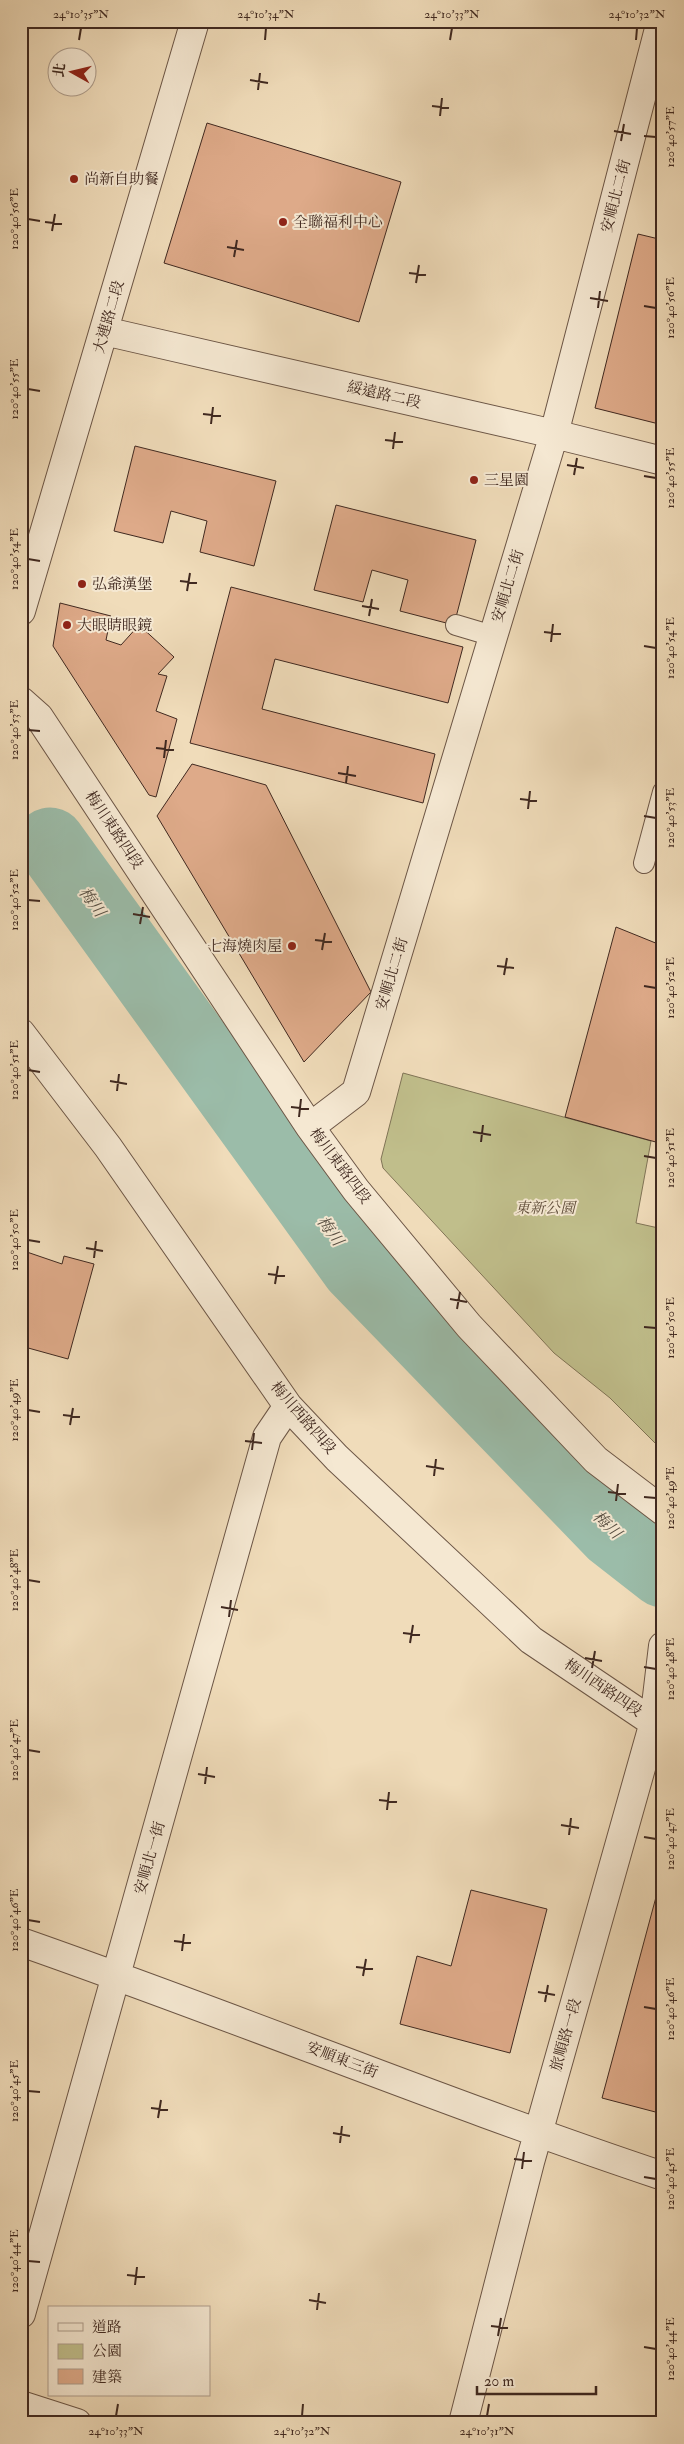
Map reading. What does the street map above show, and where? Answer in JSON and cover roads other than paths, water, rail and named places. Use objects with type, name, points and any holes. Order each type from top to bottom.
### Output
[{"type":"street","name":"大連路二段","points":[[21,611],[195,21]]},
{"type":"street","name":"安順北二街","points":[[310,1127],[356,1092],[554,434],[661,21]]},
{"type":"street","name":"綏遠路二段","points":[[104,331],[554,434],[663,461]]},
{"type":"street","name":"梅川東路四段","points":[[21,701],[40,717],[310,1127],[356,1190],[469,1326],[596,1460],[663,1511]]},
{"type":"street","name":"梅川西路四段","points":[[21,1033],[108,1147],[288,1406],[337,1458],[531,1640],[658,1726]]},
{"type":"street","name":"安順北一街","points":[[21,2314],[118,1976],[267,1437],[288,1406]]},
{"type":"street","name":"旅順路一段","points":[[463,2423],[538,2134],[658,1726],[662,1649]]},
{"type":"street","name":"安順東三街","points":[[21,1942],[118,1976],[538,2134],[663,2176]]},
{"type":"street","points":[[21,2405],[77,2423]]},
{"type":"lane","points":[[456,625],[493,636]]},
{"type":"lane","points":[[644,863],[663,792]]},
{"type":"waterway","name":"梅川","points":[[50,843],[356,1267],[613,1533],[663,1572]]},
{"type":"place","name":"尚新自助餐","points":[[74,179]]},
{"type":"place","name":"全聯福利中心","points":[[283,222]]},
{"type":"place","name":"三星園","points":[[474,480]]},
{"type":"place","name":"弘爺漢堡","points":[[82,584]]},
{"type":"place","name":"大眼睛眼鏡","points":[[67,625]]},
{"type":"place","name":"七海燒肉屋","points":[[292,946]]},
{"type":"park label","name":"東新公園","points":[[545,1208]]}]
